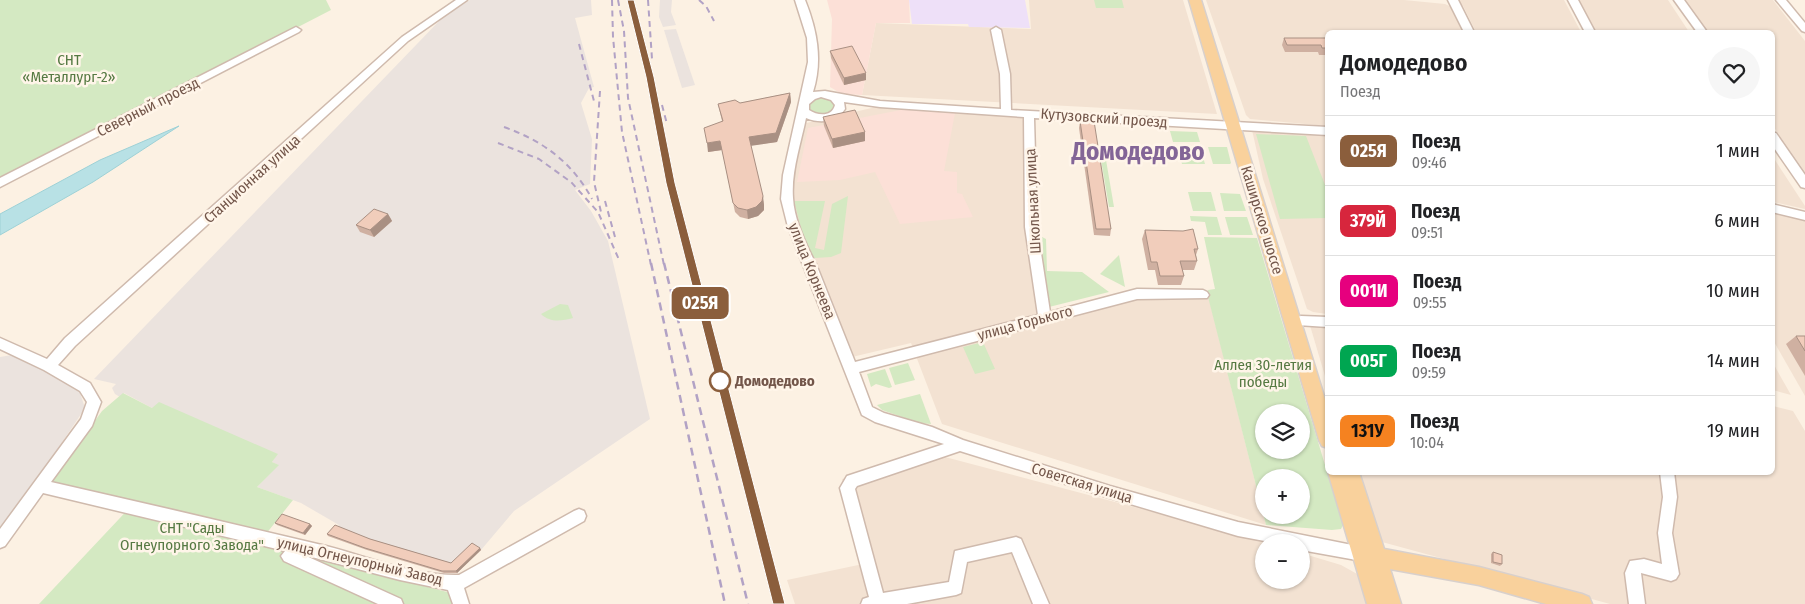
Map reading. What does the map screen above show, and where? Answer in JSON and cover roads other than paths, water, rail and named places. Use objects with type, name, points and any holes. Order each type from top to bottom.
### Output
[{"type":"main road","name":"Каширское шоссе","points":[[1196,0],[1325,393]]},
{"type":"main road","name":"Каширское шоссе","points":[[1202,0],[1325,430]]},
{"type":"main road","points":[[1338,475],[1369,555],[1391,604]]},
{"type":"main road","points":[[1351,475],[1369,555],[1377,604]]},
{"type":"main road","name":"Советская улица","points":[[1369,555],[1479,576],[1582,604]]},
{"type":"street","name":"Станционная улица","points":[[49,366],[70,342],[374,69],[405,38],[462,0]]},
{"type":"street","points":[[800,0],[813,35],[813,79],[820,89],[832,96],[840,106],[834,115]]},
{"type":"street","points":[[1453,0],[1468,30]]},
{"type":"street","points":[[1573,0],[1589,30]]},
{"type":"street","points":[[1679,0],[1701,30]]},
{"type":"street","points":[[1781,0],[1805,29]]},
{"type":"street","name":"Северный проезд","points":[[0,183],[296,30]]},
{"type":"street","points":[[996,30],[1005,74],[1006,112]]},
{"type":"street","name":"улица Корнеева","points":[[813,79],[804,105],[789,175],[787,206],[802,251],[810,264],[868,411]]},
{"type":"street","points":[[820,118],[809,116],[804,105],[816,95],[880,104]]},
{"type":"street","points":[[800,127],[820,118],[880,104]]},
{"type":"street","name":"Кутузовский проезд","points":[[880,104],[1125,121],[1325,131]]},
{"type":"street","name":"Школьная улица","points":[[1029,113],[1031,227],[1045,318]]},
{"type":"street","points":[[1775,140],[1805,184]]},
{"type":"street","points":[[1775,209],[1805,216]]},
{"type":"street","name":"улица Горького","points":[[850,369],[1137,294],[1203,295]]},
{"type":"street","points":[[1302,321],[1325,322]]},
{"type":"street","points":[[0,343],[49,366],[85,387],[94,402],[87,422],[0,541]]},
{"type":"street","name":"Советская улица","points":[[868,411],[880,418],[932,433],[960,445],[1238,529],[1260,534]]},
{"type":"street","points":[[960,445],[852,481],[847,488],[874,603],[956,588],[960,556],[1016,544],[1041,604]]},
{"type":"street","points":[[1637,604],[1633,573],[1635,566],[1644,566],[1672,574],[1665,533],[1670,497],[1667,475]]},
{"type":"street","name":"улица Огнеупорный Завод","points":[[40,486],[219,527],[416,576],[454,583],[462,582],[579,516]]},
{"type":"street","name":"Советская улица","points":[[1310,545],[1369,555]]},
{"type":"street","points":[[289,556],[396,604]]},
{"type":"street","points":[[454,583],[461,604]]},
{"type":"water","points":[[179,126],[93,182],[0,235],[0,214],[100,160]]},
{"type":"railway","points":[[612,0],[613,37],[622,132],[651,265]]},
{"type":"railway","points":[[618,0],[624,31],[628,98],[664,265]]},
{"type":"railway","points":[[631,0],[650,77],[670,183],[691,265]]},
{"type":"railway","points":[[648,0],[652,59]]},
{"type":"railway","points":[[699,0],[706,6],[714,21]]},
{"type":"railway","points":[[579,44],[595,105]]},
{"type":"railway","points":[[600,91],[594,182],[601,212]]},
{"type":"railway","points":[[662,105],[667,124]]},
{"type":"railway","points":[[504,127],[531,139],[555,154],[575,174],[592,199]]},
{"type":"railway","points":[[498,143],[539,159],[571,182],[598,212],[620,262]]},
{"type":"railway","points":[[605,201],[615,237]]},
{"type":"railway","points":[[651,263],[725,604]]},
{"type":"railway","points":[[664,263],[748,604]]},
{"type":"railway","points":[[691,263],[779,604]]},
{"type":"train","name":"025Я","points":[[630,0],[650,77],[670,183],[779,604]]},
{"type":"place","name":"Домодедово","points":[[720,381]]},
{"type":"district","name":"Домодедово","points":[[1138,152]]},
{"type":"park label","name":"СНТ «Металлург-2»","points":[[69,68]]},
{"type":"park label","name":"Аллея 30-летия победы","points":[[1263,374]]},
{"type":"park label","name":"СНТ \"Сады Огнеупорного Завода\"","points":[[192,536]]}]
